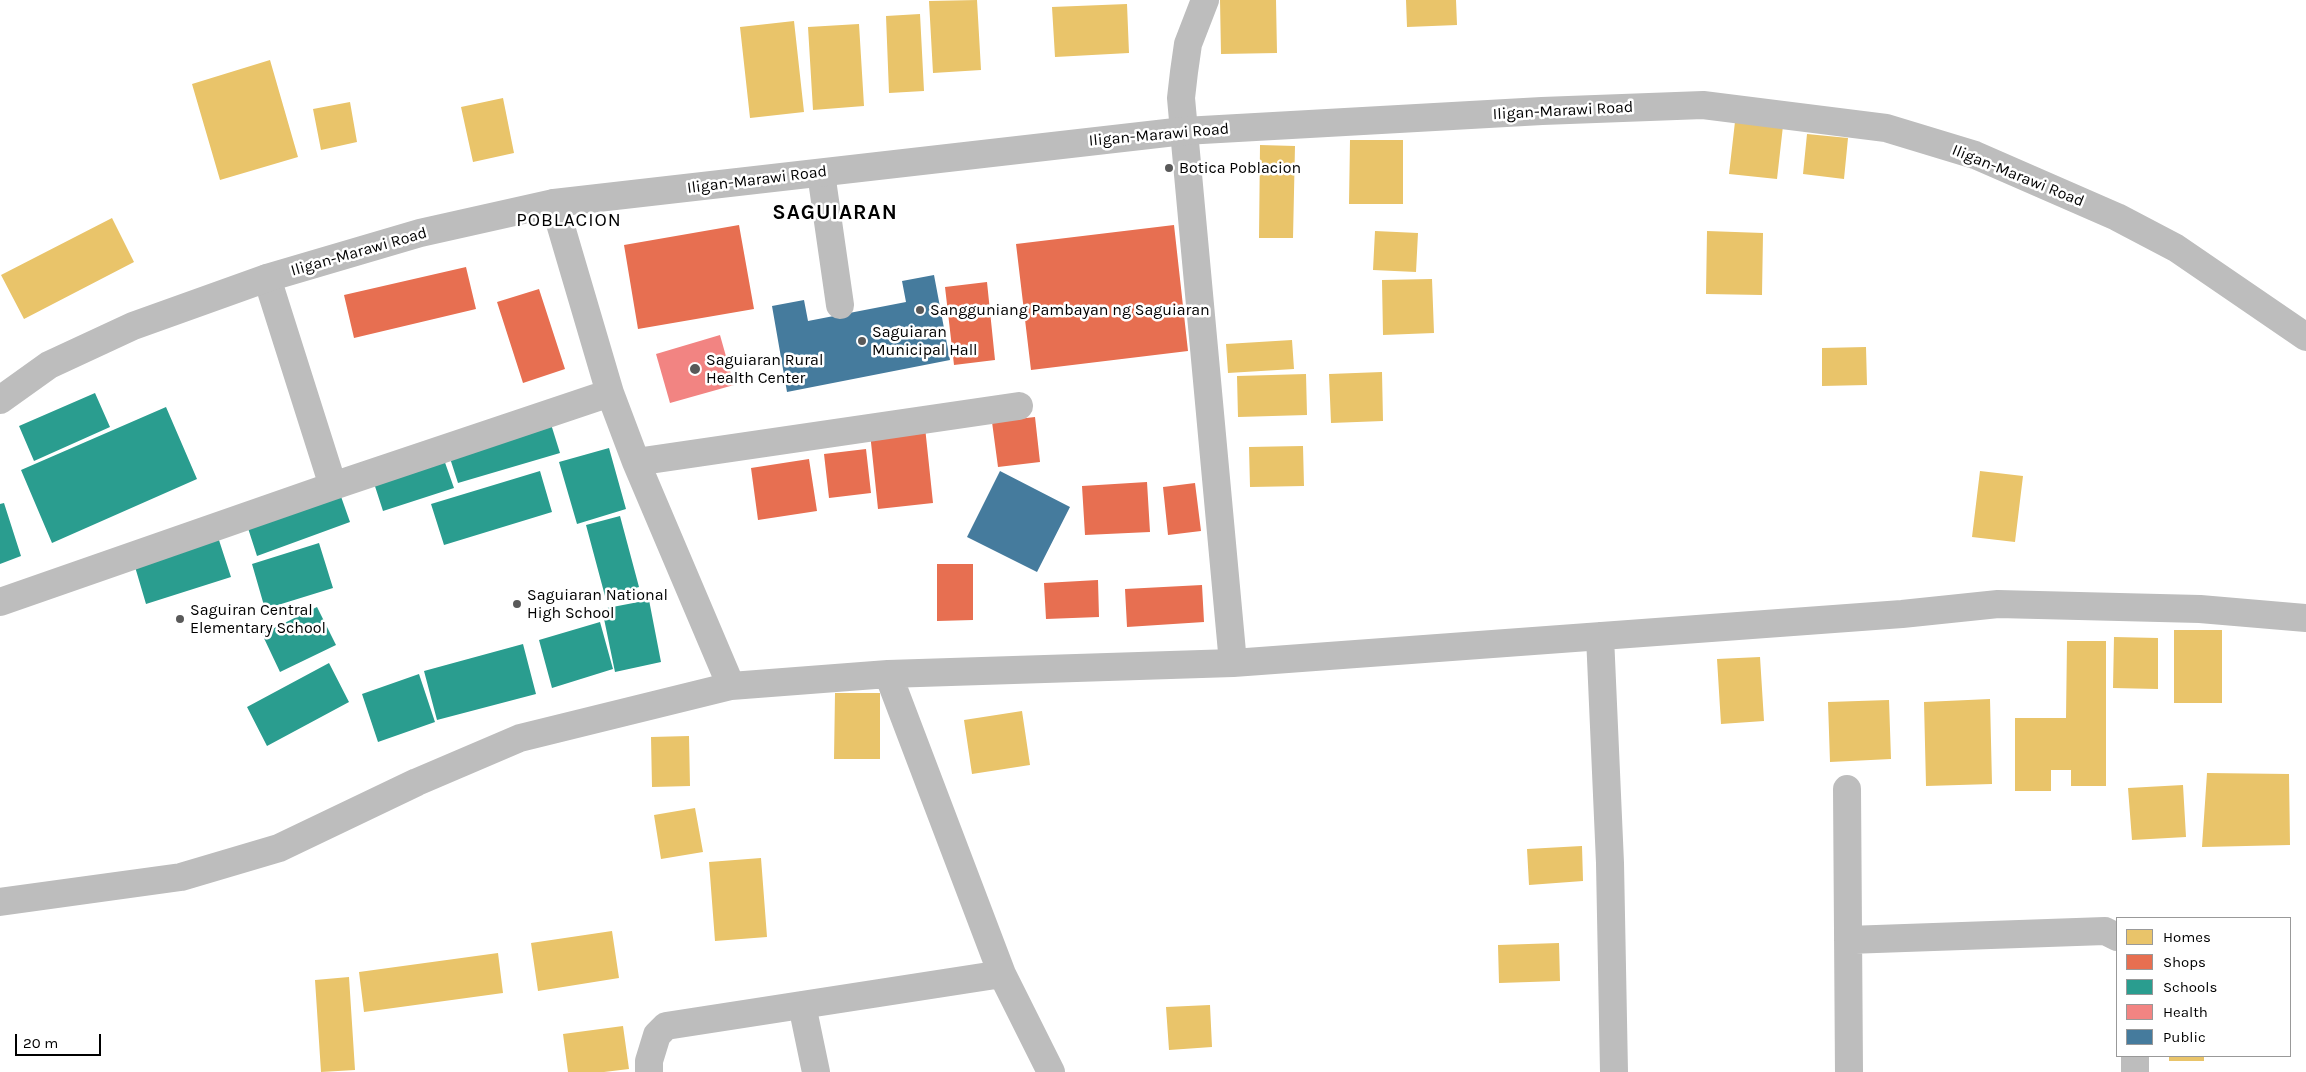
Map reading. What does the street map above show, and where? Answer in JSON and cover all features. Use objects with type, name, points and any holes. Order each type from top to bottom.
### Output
[{"type":"main road","points":[[1205,0],[1188,44],[1181,98],[1233,663]]},
{"type":"main road","name":"Iligan-Marawi Road","points":[[0,400],[49,365],[133,326],[267,278],[420,233],[554,203],[1184,131],[1542,111],[1702,105],[1886,128],[1975,155],[2117,217],[2176,248],[2306,337]]},
{"type":"main road","points":[[821,172],[840,305]]},
{"type":"main road","points":[[554,203],[610,393],[636,462],[731,686]]},
{"type":"main road","points":[[267,278],[333,486]]},
{"type":"main road","points":[[0,602],[333,486],[610,393]]},
{"type":"main road","points":[[636,462],[1019,406]]},
{"type":"main road","points":[[0,902],[181,877],[278,848],[417,782],[520,738],[731,686],[888,674],[1233,663],[1902,614],[1998,604],[2200,609],[2306,618]]},
{"type":"main road","points":[[1600,636],[1610,863],[1614,1072]]},
{"type":"main road","points":[[888,674],[1002,974],[1051,1072]]},
{"type":"main road","points":[[1847,789],[1849,1072]]},
{"type":"main road","points":[[1848,940],[2105,931],[2116,936]]},
{"type":"main road","points":[[649,1072],[649,1061],[657,1035],[666,1026],[1002,974]]},
{"type":"main road","points":[[802,1004],[816,1072]]},
{"type":"main road","points":[[2135,1057],[2136,1072]]},
{"type":"building: Homes","points":[[977,0],[981,70],[933,73],[929,1]]},
{"type":"building: Homes","points":[[1220,0],[1276,0],[1277,53],[1221,54]]},
{"type":"building: Homes","points":[[1406,0],[1456,0],[1457,25],[1407,27]]},
{"type":"building: Homes","points":[[1127,4],[1129,53],[1055,57],[1052,7]]},
{"type":"building: Homes","points":[[920,14],[924,91],[889,93],[886,16]]},
{"type":"building: Homes","points":[[794,21],[804,112],[750,118],[740,27]]},
{"type":"building: Homes","points":[[859,24],[864,106],[813,110],[808,27]]},
{"type":"building: Homes","points":[[270,60],[298,157],[220,180],[192,84]]},
{"type":"building: Homes","points":[[503,98],[514,153],[473,162],[461,107]]},
{"type":"building: Homes","points":[[350,102],[357,142],[321,150],[313,109]]},
{"type":"building: Homes","points":[[1736,113],[1784,117],[1777,179],[1729,174]]},
{"type":"building: Homes","points":[[1807,134],[1848,138],[1844,179],[1803,174]]},
{"type":"building: Homes","points":[[1350,140],[1403,140],[1403,204],[1349,204]]},
{"type":"building: Homes","points":[[1260,145],[1295,146],[1293,238],[1259,238]]},
{"type":"building: Homes","points":[[112,218],[134,262],[24,319],[1,275]]},
{"type":"building: Homes","points":[[1375,231],[1418,233],[1416,272],[1373,270]]},
{"type":"building: Homes","points":[[1707,231],[1763,233],[1762,295],[1706,294]]},
{"type":"building: Homes","points":[[1432,279],[1434,333],[1383,335],[1382,280]]},
{"type":"building: Homes","points":[[1292,340],[1294,369],[1228,373],[1226,344]]},
{"type":"building: Homes","points":[[1866,347],[1867,385],[1822,386],[1822,348]]},
{"type":"building: Homes","points":[[1382,372],[1383,421],[1331,423],[1329,374]]},
{"type":"building: Homes","points":[[1306,374],[1307,415],[1238,417],[1237,376]]},
{"type":"building: Homes","points":[[1303,446],[1304,486],[1250,487],[1249,447]]},
{"type":"building: Homes","points":[[1980,471],[2023,476],[2015,542],[1972,537]]},
{"type":"building: Homes","points":[[2174,630],[2222,630],[2222,703],[2174,703]]},
{"type":"building: Homes","points":[[2114,637],[2158,638],[2158,689],[2113,688]]},
{"type":"building: Homes","points":[[2067,641],[2106,641],[2106,786],[2071,786],[2071,770],[2051,770],[2051,791],[2015,791],[2015,718],[2066,718]]},
{"type":"building: Homes","points":[[1760,657],[1764,721],[1721,724],[1717,659]]},
{"type":"building: Homes","points":[[835,693],[880,693],[880,759],[834,759]]},
{"type":"building: Homes","points":[[1990,699],[1992,784],[1926,786],[1924,702]]},
{"type":"building: Homes","points":[[1889,700],[1891,759],[1830,762],[1828,702]]},
{"type":"building: Homes","points":[[1022,711],[1030,765],[972,774],[964,720]]},
{"type":"building: Homes","points":[[689,736],[690,786],[652,787],[651,737]]},
{"type":"building: Homes","points":[[2207,773],[2289,774],[2290,845],[2202,847]]},
{"type":"building: Homes","points":[[2183,785],[2186,837],[2132,840],[2128,788]]},
{"type":"building: Homes","points":[[695,808],[703,852],[661,859],[654,815]]},
{"type":"building: Homes","points":[[1582,846],[1583,881],[1529,885],[1527,849]]},
{"type":"building: Homes","points":[[761,858],[767,937],[715,941],[709,862]]},
{"type":"building: Homes","points":[[612,931],[619,978],[538,991],[531,943]]},
{"type":"building: Homes","points":[[1559,943],[1560,981],[1499,983],[1498,945]]},
{"type":"building: Homes","points":[[498,953],[503,993],[364,1012],[359,972]]},
{"type":"building: Homes","points":[[349,977],[355,1070],[321,1072],[315,980]]},
{"type":"building: Homes","points":[[1210,1005],[1212,1047],[1169,1050],[1166,1007]]},
{"type":"building: Homes","points":[[623,1026],[629,1069],[604,1072],[568,1072],[563,1034]]},
{"type":"building: Homes","points":[[2169,1057],[2204,1057],[2204,1061],[2169,1061]]},
{"type":"building: Shops","points":[[739,225],[754,309],[638,329],[624,245]]},
{"type":"building: Shops","points":[[1174,225],[1188,351],[1031,370],[1016,244]]},
{"type":"building: Shops","points":[[466,267],[476,309],[354,338],[344,295]]},
{"type":"building: Shops","points":[[987,282],[995,360],[954,365],[945,287]]},
{"type":"building: Shops","points":[[539,289],[565,369],[523,383],[497,302]]},
{"type":"building: Shops","points":[[1035,417],[1040,462],[998,467],[992,422]]},
{"type":"building: Shops","points":[[925,427],[933,503],[878,509],[870,433]]},
{"type":"building: Shops","points":[[866,449],[871,493],[829,498],[824,454]]},
{"type":"building: Shops","points":[[809,459],[817,511],[758,520],[751,468]]},
{"type":"building: Shops","points":[[1147,482],[1150,532],[1085,535],[1082,486]]},
{"type":"building: Shops","points":[[1195,483],[1201,531],[1168,535],[1163,487]]},
{"type":"building: Shops","points":[[937,564],[973,564],[973,620],[937,621]]},
{"type":"building: Shops","points":[[1098,580],[1099,617],[1046,619],[1044,583]]},
{"type":"building: Shops","points":[[1202,585],[1204,622],[1127,627],[1125,589]]},
{"type":"building: Schools","points":[[95,393],[110,427],[34,461],[19,426]]},
{"type":"building: Schools","points":[[166,407],[197,479],[52,543],[21,470]]},
{"type":"building: Schools","points":[[550,421],[560,453],[458,483],[448,452]]},
{"type":"building: Schools","points":[[609,448],[626,509],[577,524],[559,462]]},
{"type":"building: Schools","points":[[442,454],[454,488],[383,511],[372,477]]},
{"type":"building: Schools","points":[[540,471],[552,512],[444,545],[431,504]]},
{"type":"building: Schools","points":[[338,488],[350,522],[257,556],[246,522]]},
{"type":"building: Schools","points":[[4,503],[21,556],[0,564],[0,504]]},
{"type":"building: Schools","points":[[620,516],[639,587],[605,596],[586,525]]},
{"type":"building: Schools","points":[[217,534],[231,577],[146,604],[133,560]]},
{"type":"building: Schools","points":[[319,543],[333,588],[265,609],[252,564]]},
{"type":"building: Schools","points":[[649,600],[661,662],[615,672],[602,609]]},
{"type":"building: Schools","points":[[317,607],[336,645],[280,672],[262,634]]},
{"type":"building: Schools","points":[[600,622],[613,669],[552,688],[539,640]]},
{"type":"building: Schools","points":[[523,644],[536,694],[437,720],[424,671]]},
{"type":"building: Schools","points":[[329,663],[349,702],[267,746],[247,707]]},
{"type":"building: Schools","points":[[419,674],[435,722],[378,742],[362,694]]},
{"type":"building: Health","name":"Saguiaran Rural Health Center","points":[[720,335],[734,385],[670,403],[656,354]]},
{"type":"building: Public","name":"Saguiaran Municipal Hall","points":[[934,275],[950,360],[787,392],[772,306],[804,300],[808,321],[906,302],[902,281]]},
{"type":"building: Public","points":[[1000,471],[1070,507],[1037,572],[967,537]]},
{"type":"place","name":"Botica Poblacion","points":[[1169,168]]},
{"type":"place","name":"Sangguniang Pambayan ng Saguiaran","points":[[920,310]]},
{"type":"place","name":"Saguiaran Municipal Hall","points":[[862,341]]},
{"type":"place","name":"Saguiaran Rural Health Center","points":[[695,369]]},
{"type":"place","name":"Saguiaran National High School","points":[[517,604]]},
{"type":"place","name":"Saguiran Central Elementary School","points":[[180,619]]},
{"type":"district","name":"SAGUIARAN","points":[[835,213]]},
{"type":"district","name":"POBLACION","points":[[569,221]]}]
